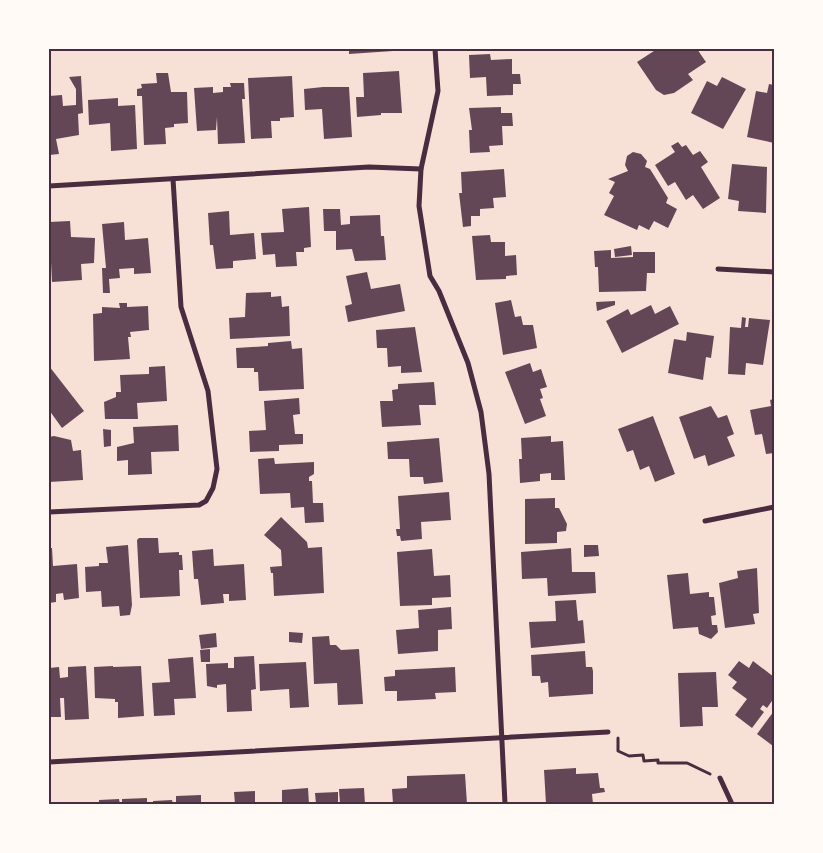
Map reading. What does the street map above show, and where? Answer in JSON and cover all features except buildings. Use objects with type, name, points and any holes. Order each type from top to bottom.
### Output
[{"type":"street","points":[[435,49],[438,91],[421,169],[419,206],[430,276],[439,291],[468,363],[481,412],[489,474],[505,804]]},
{"type":"street","points":[[49,186],[370,166],[421,169]]},
{"type":"street","points":[[49,512],[199,505],[206,501],[213,488],[217,469],[208,392],[181,307],[173,179]]},
{"type":"street","points":[[718,269],[774,272]]},
{"type":"street","points":[[705,521],[774,507]]},
{"type":"street","points":[[49,762],[608,732]]},
{"type":"street","points":[[720,778],[732,804]]},
{"type":"path","points":[[624,754],[629,756],[643,755],[644,761],[658,760],[658,763],[687,763],[720,778]]}]
